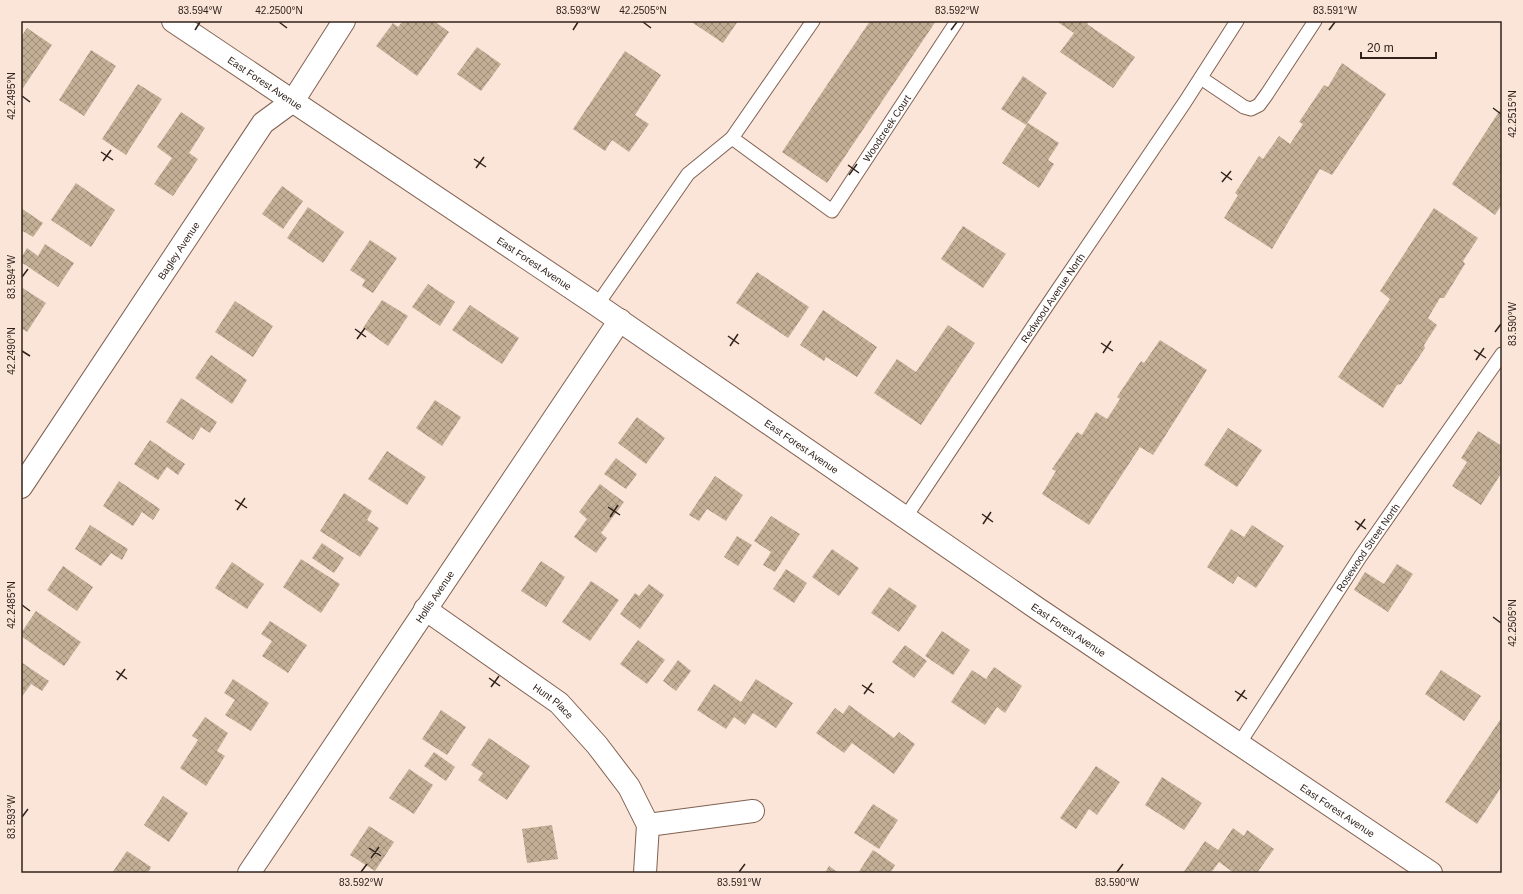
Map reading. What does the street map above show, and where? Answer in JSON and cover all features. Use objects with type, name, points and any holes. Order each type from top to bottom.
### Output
[{"type":"street","name":"East Forest Avenue","points":[[172,21],[620,320],[1044,614],[1431,873]]},
{"type":"street","name":"Bagley Avenue","points":[[21,487],[263,124],[293,101],[344,21]]},
{"type":"street","name":"Hollis Avenue","points":[[249,873],[620,320]]},
{"type":"street","name":"Hunt Place","points":[[425,610],[559,703],[597,746],[629,787],[648,825]]},
{"type":"street","points":[[645,873],[648,825],[753,811]]},
{"type":"lane","points":[[597,305],[688,174],[732,138],[812,21]]},
{"type":"lane","name":"Woodcreek Court","points":[[732,138],[832,211],[957,21]]},
{"type":"lane","name":"Redwood Avenue North","points":[[905,518],[1201,78],[1236,21]]},
{"type":"lane","points":[[1201,78],[1244,107],[1252,109],[1259,105],[1268,94],[1315,21]]},
{"type":"lane","name":"Rosewood Street North","points":[[1240,744],[1360,557],[1502,354]]},
{"type":"building","points":[[403,21],[434,21],[449,32],[417,76],[376,46],[393,23],[398,27]]},
{"type":"building","points":[[690,21],[738,21],[723,43]]},
{"type":"building","points":[[870,21],[936,21],[827,183],[782,152]]},
{"type":"building","points":[[1056,21],[1089,21],[1087,24],[1135,57],[1113,88],[1060,52],[1074,33]]},
{"type":"building","points":[[27,28],[52,45],[21,91],[21,37]]},
{"type":"building","points":[[477,47],[501,64],[481,91],[457,74]]},
{"type":"building","points":[[91,50],[116,66],[84,116],[59,100]]},
{"type":"building","points":[[625,51],[661,75],[635,115],[649,124],[629,152],[612,140],[605,151],[573,129]]},
{"type":"building","points":[[1342,63],[1386,94],[1332,175],[1320,169],[1272,249],[1224,218],[1238,195],[1235,193],[1259,156],[1263,159],[1279,136],[1290,144],[1303,124],[1299,122],[1324,85],[1328,87]]},
{"type":"building","points":[[1023,76],[1047,93],[1026,125],[1001,109]]},
{"type":"building","points":[[138,84],[162,99],[126,155],[102,139]]},
{"type":"building","points":[[1502,107],[1502,204],[1495,215],[1452,184]]},
{"type":"building","points":[[181,112],[205,128],[189,153],[198,159],[173,196],[154,184],[172,158],[157,147]]},
{"type":"building","points":[[1028,123],[1059,143],[1048,160],[1054,164],[1039,188],[1002,163]]},
{"type":"building","points":[[76,183],[115,210],[91,247],[51,220]]},
{"type":"building","points":[[282,186],[303,201],[283,229],[262,214]]},
{"type":"building","points":[[308,207],[344,232],[323,263],[287,238]]},
{"type":"building","points":[[21,208],[43,223],[33,237],[21,230]]},
{"type":"building","points":[[1434,208],[1478,238],[1463,261],[1465,264],[1444,298],[1440,298],[1428,318],[1437,325],[1424,345],[1425,348],[1401,384],[1397,385],[1383,408],[1338,377],[1390,299],[1380,291]]},
{"type":"building","points":[[963,226],[1006,254],[983,288],[941,259]]},
{"type":"building","points":[[370,240],[397,258],[373,293],[362,286],[365,280],[350,270]]},
{"type":"building","points":[[45,244],[74,263],[58,287],[21,262],[21,258],[27,248],[38,256]]},
{"type":"building","points":[[757,272],[809,307],[788,338],[736,303]]},
{"type":"building","points":[[428,284],[455,302],[440,326],[412,307]]},
{"type":"building","points":[[21,287],[46,303],[27,332],[21,328]]},
{"type":"building","points":[[382,300],[408,316],[388,346],[363,328]]},
{"type":"building","points":[[235,301],[273,326],[253,357],[215,332]]},
{"type":"building","points":[[470,305],[519,338],[502,364],[452,330]]},
{"type":"building","points":[[823,310],[877,347],[857,377],[826,357],[824,361],[800,345]]},
{"type":"building","points":[[948,325],[975,343],[921,425],[874,393],[897,359],[916,372]]},
{"type":"building","points":[[1160,340],[1207,370],[1153,455],[1140,447],[1089,525],[1042,494],[1056,471],[1052,469],[1077,432],[1082,435],[1096,412],[1107,419],[1120,399],[1117,397],[1141,361],[1144,363]]},
{"type":"building","points":[[211,355],[247,380],[232,404],[195,378]]},
{"type":"building","points":[[181,398],[217,422],[210,433],[201,427],[193,440],[166,422]]},
{"type":"building","points":[[435,400],[461,417],[442,446],[416,428]]},
{"type":"building","points":[[637,417],[665,438],[646,464],[618,443]]},
{"type":"building","points":[[1228,428],[1262,450],[1237,487],[1204,465]]},
{"type":"building","points":[[1478,431],[1502,446],[1502,472],[1481,505],[1452,486],[1467,462],[1461,458]]},
{"type":"building","points":[[150,440],[185,464],[178,475],[167,467],[158,480],[134,464]]},
{"type":"building","points":[[387,451],[426,477],[407,505],[368,479]]},
{"type":"building","points":[[616,458],[637,474],[626,489],[604,474]]},
{"type":"building","points":[[715,476],[743,495],[726,521],[707,509],[699,521],[689,515]]},
{"type":"building","points":[[119,481],[160,509],[153,520],[142,512],[133,526],[103,506]]},
{"type":"building","points":[[600,484],[624,502],[601,533],[607,538],[596,553],[574,537],[587,519],[579,512]]},
{"type":"building","points":[[344,493],[372,511],[367,520],[379,528],[360,557],[320,531]]},
{"type":"building","points":[[771,516],[800,534],[775,572],[763,565],[771,552],[754,541]]},
{"type":"building","points":[[90,525],[128,549],[122,560],[111,553],[101,566],[75,549]]},
{"type":"building","points":[[1252,525],[1284,546],[1256,588],[1238,576],[1233,584],[1207,567],[1231,529],[1244,537]]},
{"type":"building","points":[[737,536],[752,545],[738,566],[724,557]]},
{"type":"building","points":[[322,543],[344,558],[334,573],[312,558]]},
{"type":"building","points":[[832,549],[859,568],[839,596],[812,577]]},
{"type":"building","points":[[301,559],[340,584],[321,613],[283,587]]},
{"type":"building","points":[[541,561],[565,577],[546,607],[521,591]]},
{"type":"building","points":[[232,562],[264,584],[247,609],[215,588]]},
{"type":"building","points":[[1397,564],[1413,574],[1388,612],[1354,590],[1365,572],[1384,584]]},
{"type":"building","points":[[63,566],[93,587],[77,611],[47,590]]},
{"type":"building","points":[[786,569],[807,583],[794,603],[773,589]]},
{"type":"building","points":[[591,581],[619,600],[590,641],[562,622]]},
{"type":"building","points":[[649,584],[664,595],[640,629],[620,614],[635,593],[639,596]]},
{"type":"building","points":[[889,587],[917,606],[899,632],[871,613]]},
{"type":"building","points":[[36,611],[81,642],[64,666],[21,636],[21,633]]},
{"type":"building","points":[[270,621],[307,645],[288,673],[262,656],[272,641],[261,634]]},
{"type":"building","points":[[942,631],[970,650],[953,675],[925,656]]},
{"type":"building","points":[[638,640],[665,660],[647,684],[620,664]]},
{"type":"building","points":[[905,645],[927,661],[914,678],[892,662]]},
{"type":"building","points":[[678,660],[691,671],[676,691],[663,681]]},
{"type":"building","points":[[21,662],[49,681],[42,691],[31,684],[21,698]]},
{"type":"building","points":[[994,667],[1022,686],[1005,713],[997,707],[985,725],[951,702],[972,670],[986,679]]},
{"type":"building","points":[[1441,670],[1481,696],[1464,721],[1425,694]]},
{"type":"building","points":[[233,679],[269,703],[251,731],[225,715],[235,700],[224,693]]},
{"type":"building","points":[[756,679],[793,703],[776,728],[753,713],[745,725],[734,717],[726,729],[697,710],[714,684],[741,702]]},
{"type":"building","points":[[849,705],[894,738],[899,732],[915,744],[894,774],[852,743],[844,753],[816,733],[835,708],[843,714]]},
{"type":"building","points":[[441,710],[466,727],[447,755],[422,739]]},
{"type":"building","points":[[205,717],[228,733],[217,751],[225,756],[206,786],[180,768],[198,740],[192,736]]},
{"type":"building","points":[[1502,717],[1502,786],[1477,824],[1445,802]]},
{"type":"building","points":[[489,738],[530,766],[507,800],[478,780],[483,773],[471,765]]},
{"type":"building","points":[[434,752],[455,767],[446,781],[424,766]]},
{"type":"building","points":[[1096,766],[1120,782],[1097,815],[1089,809],[1076,829],[1060,818]]},
{"type":"building","points":[[409,769],[433,785],[414,814],[389,798]]},
{"type":"building","points":[[1162,777],[1202,803],[1184,830],[1145,805]]},
{"type":"building","points":[[163,796],[188,813],[169,842],[144,825]]},
{"type":"building","points":[[873,804],[898,820],[879,849],[854,833]]},
{"type":"building","points":[[552,825],[558,859],[527,863],[522,829]]},
{"type":"building","points":[[369,826],[394,842],[375,871],[350,855]]},
{"type":"building","points":[[1233,828],[1244,836],[1247,830],[1274,849],[1257,873],[1234,873],[1219,862],[1211,873],[1183,873],[1205,841],[1218,850]]},
{"type":"building","points":[[873,850],[895,865],[890,873],[858,873]]},
{"type":"building","points":[[127,851],[151,867],[148,873],[112,873]]},
{"type":"building","points":[[829,866],[839,873],[825,873]]}]
